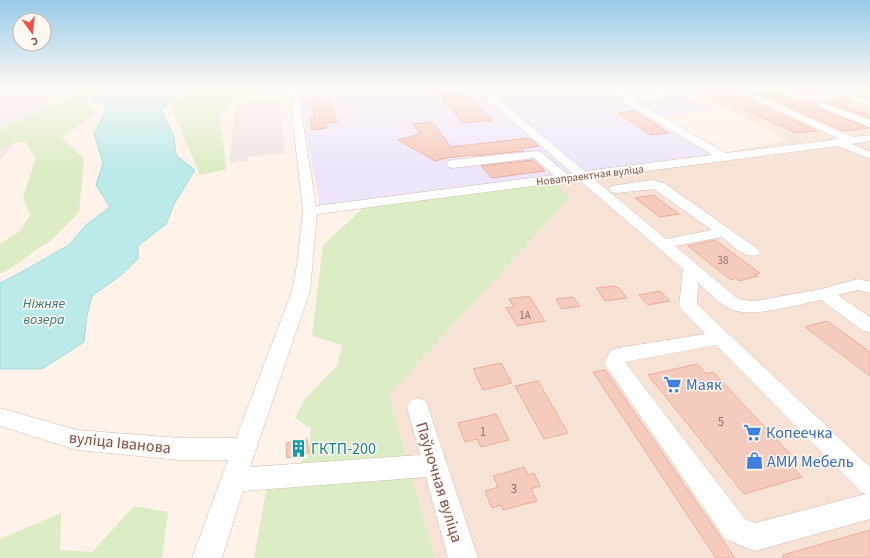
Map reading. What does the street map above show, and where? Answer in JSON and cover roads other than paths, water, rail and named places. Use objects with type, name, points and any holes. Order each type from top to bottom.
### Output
[{"type":"street","points":[[207,558],[300,291],[305,265],[310,211],[298,115]]},
{"type":"street","points":[[511,115],[730,301],[740,306],[755,307],[824,294],[858,284],[870,288]]},
{"type":"street","points":[[652,115],[724,158]]},
{"type":"street","points":[[795,115],[852,140]]},
{"type":"street","points":[[847,115],[870,124]]},
{"type":"street","name":"Новапраектная вуліца","points":[[310,211],[870,138]]},
{"type":"street","points":[[839,142],[870,156]]},
{"type":"street","points":[[452,164],[537,154],[565,178]]},
{"type":"street","points":[[616,189],[652,184],[659,186],[752,252]]},
{"type":"street","points":[[663,244],[725,232]]},
{"type":"street","points":[[692,268],[688,306],[870,484]]},
{"type":"street","points":[[824,294],[870,326]]},
{"type":"street","points":[[720,338],[618,355],[614,363],[734,529],[755,537],[870,506]]},
{"type":"street","name":"Паўночная вуліца","points":[[418,407],[463,558]]},
{"type":"street","name":"вуліца Іванова","points":[[0,417],[77,440],[180,449],[244,449]]},
{"type":"street","points":[[234,480],[435,465]]},
{"type":"water","name":"Ніжняе возера","points":[[103,115],[164,115],[174,136],[176,155],[195,170],[174,204],[166,224],[138,246],[138,259],[120,276],[92,296],[87,315],[84,342],[42,369],[0,369],[0,283],[69,245],[86,225],[110,207],[96,185],[103,163],[94,134]]},
{"type":"place","name":"Маяк","points":[[673,384]]},
{"type":"place","name":"Копеечка","points":[[753,432]]},
{"type":"place","name":"ГКТП-200","points":[[298,448]]},
{"type":"place","name":"АМИ Мебель","points":[[754,461]]}]
